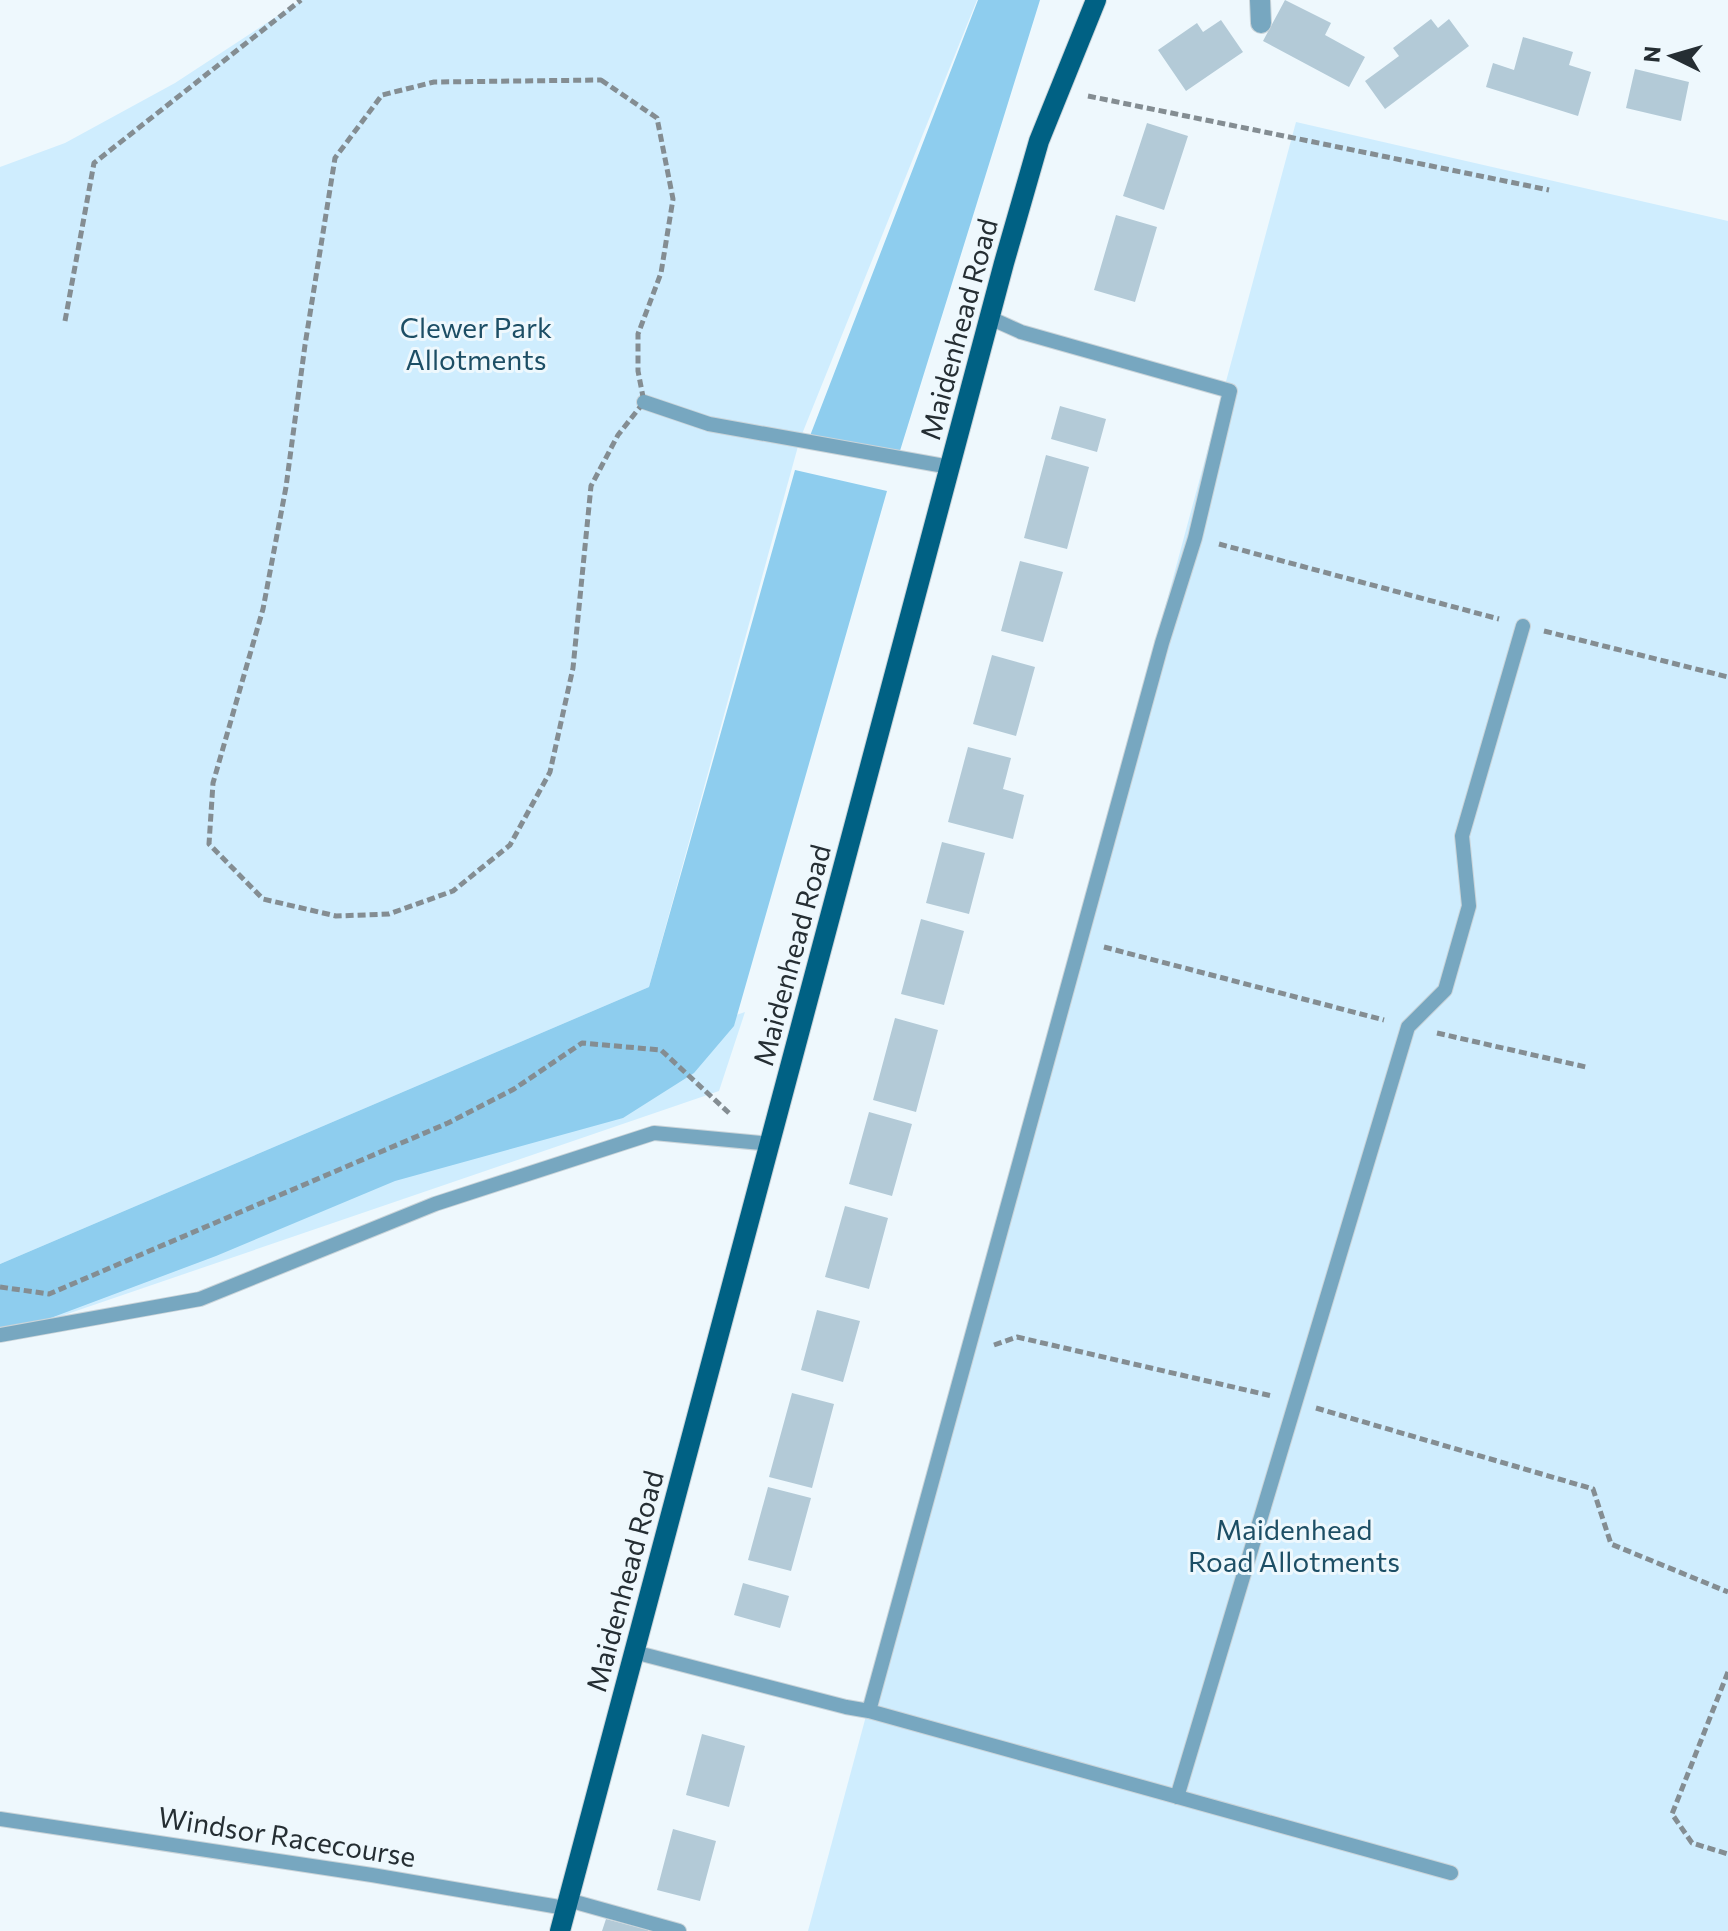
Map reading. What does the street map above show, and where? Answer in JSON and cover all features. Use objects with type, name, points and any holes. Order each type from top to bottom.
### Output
[{"type":"main road","name":"Maidenhead Road","points":[[560,1931],[1039,141],[1096,0]]},
{"type":"street","points":[[1260,0],[1261,23]]},
{"type":"lane","points":[[869,1711],[1162,643],[1195,538],[1230,391],[1021,332],[990,318]]},
{"type":"lane","points":[[644,402],[709,424],[950,467]]},
{"type":"lane","points":[[1177,1797],[1408,1027],[1445,990],[1469,906],[1462,836],[1523,626]]},
{"type":"lane","points":[[0,1335],[200,1299],[435,1204],[654,1133],[771,1144]]},
{"type":"lane","points":[[634,1652],[869,1711],[1451,1873]]},
{"type":"lane","name":"Windsor Racecourse","points":[[0,1819],[567,1904],[679,1931]]},
{"type":"path","points":[[65,321],[94,163],[301,0]]},
{"type":"path","points":[[601,80],[657,118],[673,199],[661,273],[638,334],[638,371],[644,402],[618,435],[591,486],[573,668],[550,772],[510,845],[453,891],[389,914],[336,916],[263,899],[209,844],[213,783],[263,609],[286,487],[335,158],[382,95],[434,82],[601,80]]},
{"type":"path","points":[[1059,90],[1549,190]]},
{"type":"path","points":[[1195,538],[1728,677]]},
{"type":"path","points":[[1080,940],[1408,1027],[1586,1067]]},
{"type":"path","points":[[0,1287],[49,1294],[448,1123],[514,1089],[582,1043],[661,1050],[729,1113]]},
{"type":"path","points":[[966,1354],[1017,1337],[1294,1401],[1593,1489],[1611,1544],[1728,1592]]},
{"type":"path","points":[[1728,1672],[1672,1814],[1692,1843],[1728,1854]]},
{"type":"green space","name":"Clewer Park Allotments","points":[[302,0],[977,0],[800,439],[649,987],[0,1264],[0,167],[65,143],[175,83]]},
{"type":"green space","name":"Maidenhead Road Allotments","points":[[1296,122],[1728,221],[1728,1931],[808,1931]]},
{"type":"green space","points":[[745,1012],[719,1091],[0,1337],[0,1265]]},
{"type":"shaded area","points":[[978,0],[1040,0],[899,454],[808,441]]},
{"type":"shaded area","points":[[795,470],[887,491],[734,1026],[694,1073],[623,1118],[395,1181],[216,1256],[0,1337],[0,1264],[649,987]]},
{"type":"building","points":[[1285,0],[1331,23],[1325,35],[1365,57],[1349,87],[1263,41]]},
{"type":"building","points":[[1431,19],[1438,28],[1449,19],[1469,46],[1385,109],[1365,81],[1399,56],[1393,48]]},
{"type":"building","points":[[1221,20],[1243,52],[1186,91],[1158,50],[1197,23],[1203,32]]},
{"type":"building","points":[[1523,37],[1573,52],[1569,65],[1591,72],[1578,116],[1486,87],[1493,63],[1514,70]]},
{"type":"building","points":[[1635,69],[1689,82],[1681,121],[1626,108]]},
{"type":"building","points":[[1147,123],[1188,136],[1164,210],[1123,196]]},
{"type":"building","points":[[1116,215],[1157,227],[1135,302],[1094,290]]},
{"type":"building","points":[[1060,406],[1106,419],[1097,452],[1051,439]]},
{"type":"building","points":[[1046,455],[1089,467],[1067,549],[1024,538]]},
{"type":"building","points":[[1020,561],[1063,572],[1043,642],[1001,631]]},
{"type":"building","points":[[992,655],[1035,667],[1016,736],[973,724]]},
{"type":"building","points":[[968,747],[1011,758],[1003,789],[1024,795],[1013,839],[948,822]]},
{"type":"building","points":[[942,842],[985,853],[969,914],[926,903]]},
{"type":"building","points":[[921,919],[964,931],[944,1005],[901,994]]},
{"type":"building","points":[[895,1018],[938,1030],[916,1112],[873,1100]]},
{"type":"building","points":[[869,1112],[912,1124],[892,1196],[849,1184]]},
{"type":"building","points":[[845,1206],[888,1218],[869,1289],[825,1277]]},
{"type":"building","points":[[817,1310],[860,1321],[843,1382],[801,1370]]},
{"type":"building","points":[[792,1393],[834,1404],[812,1488],[769,1477]]},
{"type":"building","points":[[768,1487],[811,1498],[791,1571],[748,1560]]},
{"type":"building","points":[[743,1583],[789,1596],[780,1628],[734,1615]]},
{"type":"building","points":[[702,1734],[745,1746],[729,1807],[686,1795]]},
{"type":"building","points":[[673,1829],[716,1841],[700,1901],[657,1890]]},
{"type":"building","points":[[606,1919],[648,1930],[648,1931],[602,1931]]}]
